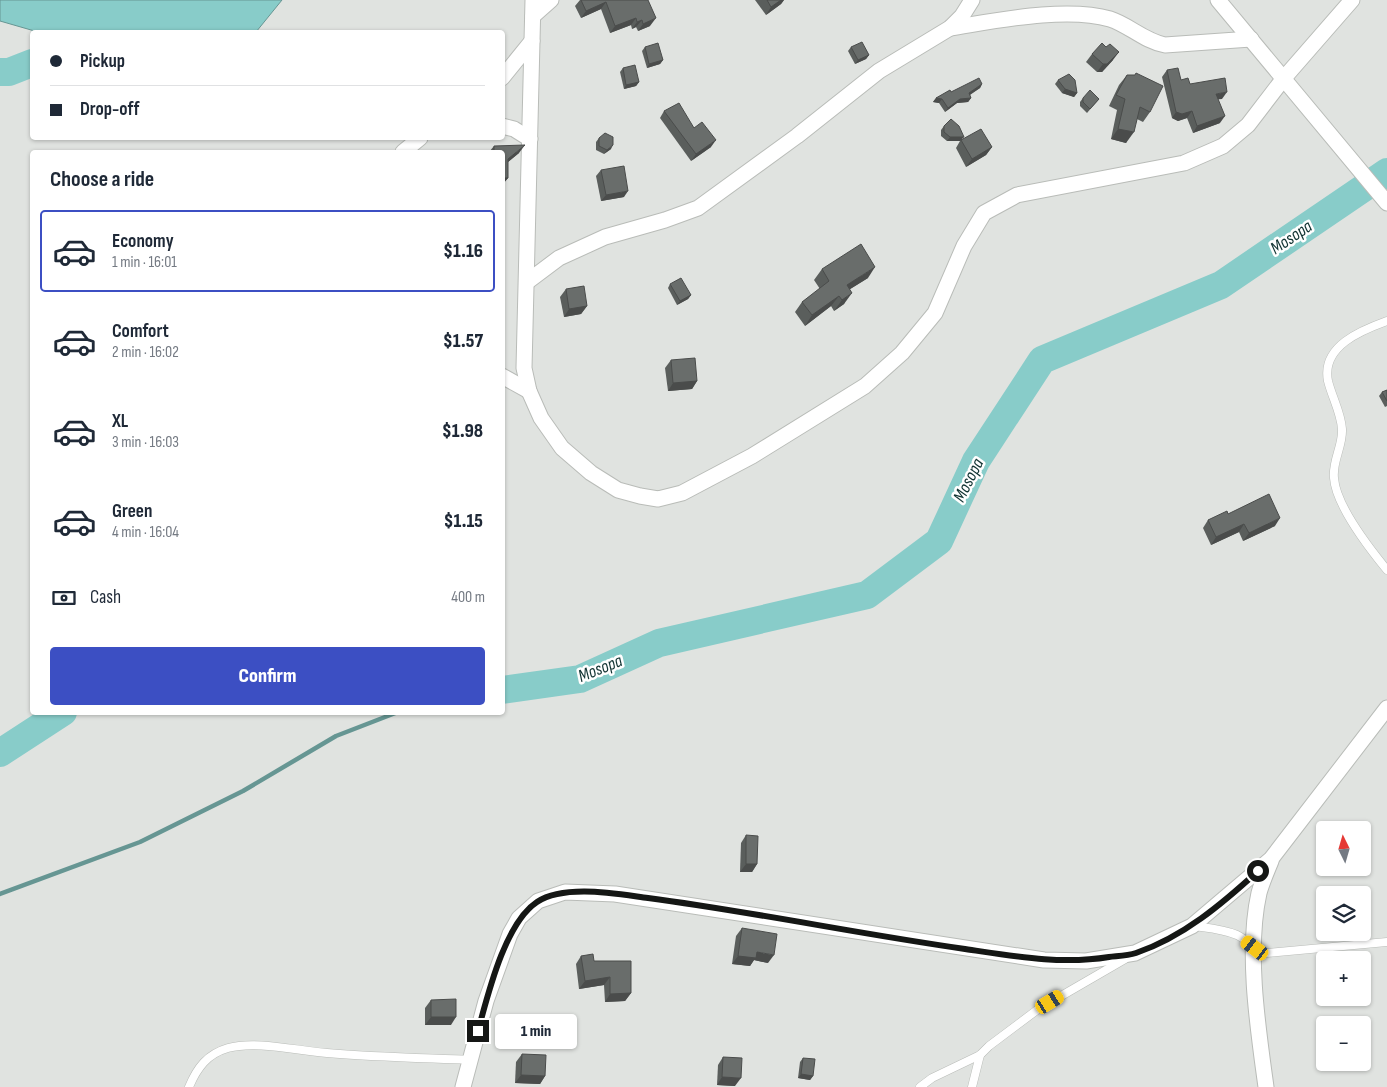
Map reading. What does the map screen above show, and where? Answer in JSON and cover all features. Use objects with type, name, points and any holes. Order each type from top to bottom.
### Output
[{"type":"street","points":[[533,0],[524,368],[528,390],[541,418],[562,448],[591,473],[618,490],[658,499],[682,493],[752,456],[865,386],[902,353],[935,313],[964,246],[984,213],[1017,195],[1148,171],[1203,156],[1224,146],[1248,125],[1284,78],[1352,0]]},
{"type":"street","points":[[533,16],[551,0]]},
{"type":"street","points":[[526,282],[559,258],[605,237],[665,220],[698,208],[797,136],[879,71],[950,28],[962,16],[972,0]]},
{"type":"street","points":[[1218,0],[1387,203]]},
{"type":"street","points":[[950,28],[1014,18],[1095,16],[1112,20],[1153,42],[1165,45],[1251,38]]},
{"type":"street","points":[[505,74],[532,41]]},
{"type":"street","points":[[505,127],[514,129],[530,139]]},
{"type":"street","points":[[405,150],[417,140]]},
{"type":"street","points":[[505,378],[528,390]]},
{"type":"street","points":[[463,1087],[486,1001],[510,934],[520,918],[538,901],[565,892],[615,894],[676,902],[916,942],[1044,960],[1086,961],[1135,954],[1192,926],[1271,859],[1387,708]]},
{"type":"street","points":[[1266,1087],[1258,1031],[1255,924],[1260,892],[1271,859]]},
{"type":"lane","points":[[1387,321],[1361,330],[1339,346],[1329,364],[1328,379],[1342,428],[1334,479],[1344,507],[1363,540],[1387,570]]},
{"type":"lane","points":[[1192,926],[1238,936],[1255,948],[1267,953],[1387,942]]},
{"type":"lane","points":[[920,1087],[932,1078],[980,1055],[1037,1010],[1135,954]]},
{"type":"lane","points":[[189,1087],[197,1068],[211,1056],[227,1048],[247,1046],[329,1053],[469,1060]]},
{"type":"lane","points":[[972,1087],[980,1055]]},
{"type":"water","points":[[0,0],[282,0],[258,30],[31,30],[0,21]]},
{"type":"building","points":[[581,0],[648,0],[656,18],[643,24],[642,20],[637,22],[636,18],[615,26],[606,2],[586,11]]},
{"type":"building","points":[[767,0],[781,0],[771,7]]},
{"type":"building","points":[[862,42],[869,55],[858,60],[851,47]]},
{"type":"building","points":[[658,43],[663,60],[649,64],[645,47]]},
{"type":"building","points":[[1102,43],[1106,47],[1110,44],[1119,52],[1107,64],[1103,64],[1092,54]]},
{"type":"building","points":[[635,65],[639,82],[626,85],[623,68]]},
{"type":"building","points":[[1178,68],[1181,80],[1188,78],[1190,84],[1225,78],[1227,92],[1216,94],[1225,116],[1197,126],[1192,111],[1182,114],[1176,112],[1167,70]]},
{"type":"building","points":[[1136,73],[1163,86],[1150,112],[1140,107],[1134,132],[1118,129],[1125,99],[1116,95],[1127,75],[1135,75]]},
{"type":"building","points":[[1069,74],[1075,80],[1077,93],[1065,89],[1058,80]]},
{"type":"building","points":[[979,78],[982,84],[969,93],[971,98],[960,99],[948,108],[942,99],[936,98],[950,90],[951,92]]},
{"type":"building","points":[[1090,90],[1099,99],[1090,109],[1083,102],[1083,98]]},
{"type":"building","points":[[679,103],[694,128],[702,122],[716,140],[696,154],[664,111]]},
{"type":"building","points":[[951,119],[959,126],[964,137],[950,137],[944,132],[944,126]]},
{"type":"building","points":[[981,129],[992,147],[972,159],[961,140]]},
{"type":"building","points":[[605,133],[613,137],[613,145],[607,150],[599,146],[599,138]]},
{"type":"building","points":[[525,145],[508,159],[508,178],[505,178],[505,150],[494,150],[494,146]]},
{"type":"building","points":[[624,166],[628,191],[606,195],[601,170]]},
{"type":"building","points":[[861,244],[875,267],[847,285],[852,293],[842,300],[839,296],[812,315],[802,302],[829,281],[822,269]]},
{"type":"building","points":[[681,278],[691,295],[680,301],[670,284]]},
{"type":"building","points":[[584,286],[587,306],[569,309],[566,289]]},
{"type":"building","points":[[695,358],[697,381],[673,383],[671,360]]},
{"type":"building","points":[[1387,390],[1387,401],[1382,392]]},
{"type":"building","points":[[1269,494],[1280,518],[1249,533],[1244,524],[1216,537],[1208,520],[1227,511],[1228,514]]},
{"type":"building","points":[[746,835],[758,836],[757,864],[746,864]]},
{"type":"building","points":[[742,928],[777,934],[774,955],[757,952],[756,958],[738,956]]},
{"type":"building","points":[[593,954],[594,961],[631,961],[631,993],[610,994],[610,977],[585,981],[581,956]]},
{"type":"building","points":[[456,999],[456,1017],[431,1017],[431,1000]]},
{"type":"building","points":[[522,1054],[546,1055],[545,1076],[521,1075]]},
{"type":"building","points":[[723,1057],[742,1058],[741,1078],[722,1077]]},
{"type":"building","points":[[803,1058],[815,1059],[813,1076],[801,1074]]},
{"type":"waterway","name":"Mosopa","points":[[0,72],[9,72],[30,64]]},
{"type":"waterway","name":"Mosopa","points":[[505,690],[580,679],[659,643],[867,595],[939,541],[976,461],[1042,360],[1221,285],[1387,172]]},
{"type":"waterway","name":"Mosopa","points":[[0,753],[58,715]]},
{"type":"waterway","points":[[0,894],[140,842],[243,791],[336,736],[390,715]]},
{"type":"route","points":[[478,1031],[486,1001],[510,934],[520,918],[538,901],[565,892],[615,894],[676,902],[946,946],[1044,960],[1086,961],[1135,954],[1192,926],[1233,894],[1258,871]]}]
